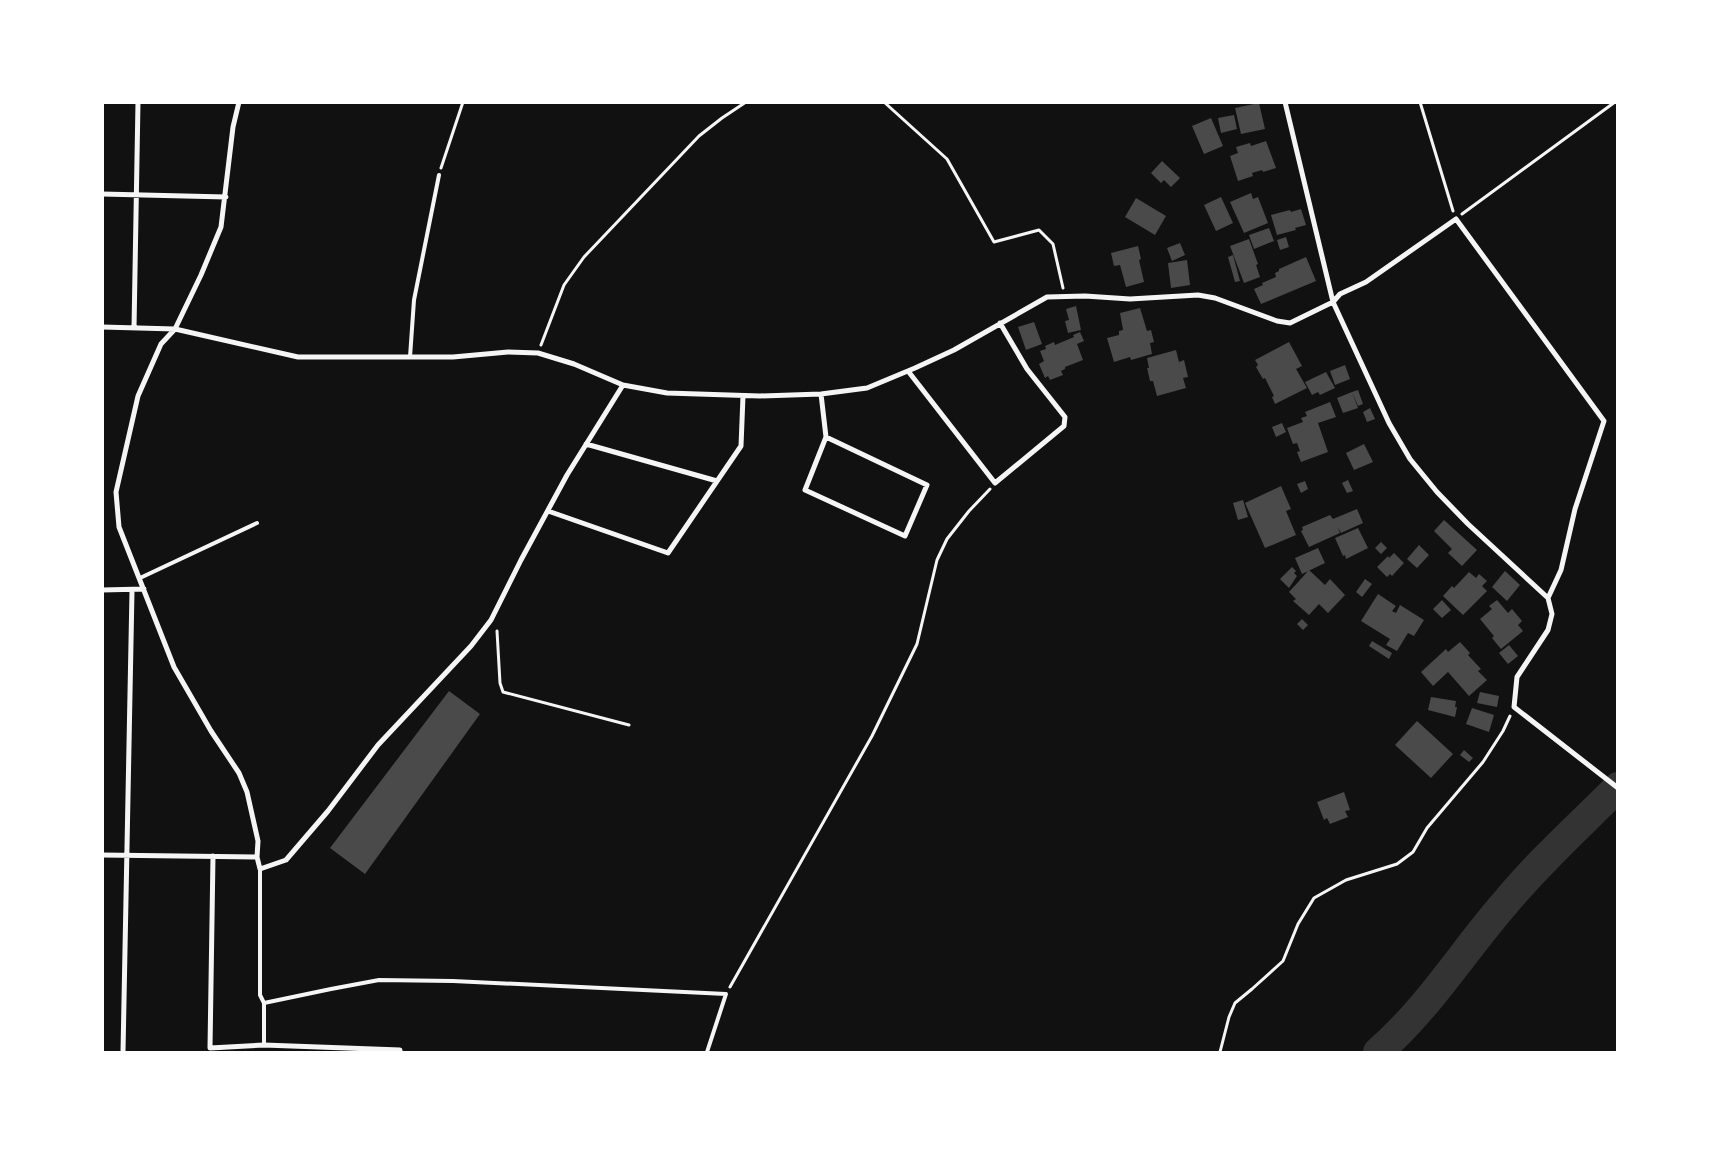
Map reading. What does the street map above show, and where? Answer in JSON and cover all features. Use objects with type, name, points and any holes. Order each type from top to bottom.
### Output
[{"type":"street","points":[[134,328],[138,102]]},
{"type":"street","points":[[239,102],[233,128],[221,226],[201,275],[174,329],[161,344],[138,396],[116,492],[118,527],[174,667],[211,731],[239,773],[247,792],[258,842],[256,857],[260,869],[286,860],[328,812],[378,745],[471,646],[491,620],[567,475],[624,385]]},
{"type":"street","points":[[1285,102],[1333,302],[1389,423],[1410,459],[1437,492],[1468,524],[1548,598],[1552,614],[1548,630],[1517,677],[1514,707],[1618,788]]},
{"type":"street","points":[[102,194],[226,196]]},
{"type":"street","points":[[102,327],[174,329],[298,357],[452,357],[508,352],[538,353],[574,364],[624,385],[667,393],[743,396],[821,394],[867,388],[908,371],[954,350],[1047,297],[1130,299],[1198,295],[1215,298],[1277,321],[1290,323],[1333,302],[1340,294],[1366,282],[1456,218],[1604,421],[1575,509],[1561,570],[1548,598]]},
{"type":"street","points":[[908,371],[995,484],[1064,426],[1065,418],[1027,369],[1000,323]]},
{"type":"street","points":[[821,394],[826,437],[805,490],[905,536],[927,485],[826,437]]},
{"type":"street","points":[[548,511],[668,553],[741,446],[743,396]]},
{"type":"street","points":[[586,444],[717,481]]},
{"type":"street","points":[[102,590],[144,589]]},
{"type":"street","points":[[123,1052],[132,590]]},
{"type":"street","points":[[102,855],[256,857]]},
{"type":"street","points":[[213,856],[210,1050],[264,1045],[400,1050],[400,1052]]},
{"type":"lane","points":[[410,357],[414,300],[438,175]]},
{"type":"lane","points":[[140,578],[257,523]]},
{"type":"lane","points":[[260,869],[260,995],[264,1003],[264,1045]]},
{"type":"lane","points":[[264,1003],[379,980],[726,994],[707,1052]]},
{"type":"path","points":[[438,175],[463,102]]},
{"type":"path","points":[[538,353],[564,285],[584,257],[699,136],[746,102]]},
{"type":"path","points":[[884,102],[948,159],[994,242],[1039,230],[1053,244],[1065,296]]},
{"type":"path","points":[[1420,102],[1456,218],[1615,102]]},
{"type":"path","points":[[726,994],[876,728],[917,644],[937,560],[947,539],[969,511],[995,484]]},
{"type":"path","points":[[495,612],[500,683],[503,692],[629,725]]},
{"type":"path","points":[[1220,1052],[1229,1017],[1235,1003],[1283,961],[1298,924],[1314,898],[1346,880],[1397,864],[1413,852],[1427,828],[1482,762],[1503,731],[1514,707]]},
{"type":"building","points":[[1259,103],[1265,129],[1241,134],[1235,108]]},
{"type":"building","points":[[1234,115],[1237,129],[1221,133],[1218,118]]},
{"type":"building","points":[[1211,118],[1223,146],[1204,154],[1192,126]]},
{"type":"building","points":[[1266,141],[1276,168],[1252,173],[1253,176],[1238,181],[1230,156],[1238,153],[1236,147],[1250,143],[1251,146]]},
{"type":"building","points":[[1162,161],[1180,178],[1171,187],[1164,180],[1161,183],[1151,173]]},
{"type":"building","points":[[1251,193],[1253,199],[1258,197],[1268,223],[1244,233],[1230,202]]},
{"type":"building","points":[[1221,197],[1233,223],[1216,231],[1204,205]]},
{"type":"building","points":[[1136,198],[1166,216],[1155,235],[1125,217]]},
{"type":"building","points":[[1301,209],[1306,225],[1277,235],[1271,215]]},
{"type":"building","points":[[1269,228],[1274,241],[1254,249],[1249,235]]},
{"type":"building","points":[[1286,237],[1289,247],[1280,250],[1277,240]]},
{"type":"building","points":[[1249,239],[1258,264],[1256,265],[1260,277],[1244,283],[1230,246]]},
{"type":"building","points":[[1180,243],[1185,255],[1172,261],[1167,248]]},
{"type":"building","points":[[1138,246],[1144,282],[1126,287],[1120,265],[1114,266],[1111,253]]},
{"type":"building","points":[[1233,255],[1240,281],[1235,282],[1228,257]]},
{"type":"building","points":[[1306,257],[1316,281],[1261,304],[1254,289],[1276,277],[1275,273],[1279,269]]},
{"type":"building","points":[[1187,260],[1190,285],[1171,288],[1168,263]]},
{"type":"building","points":[[1076,306],[1081,330],[1068,333],[1065,321],[1069,320],[1066,309]]},
{"type":"building","points":[[1140,308],[1147,331],[1151,330],[1154,342],[1150,343],[1152,354],[1131,360],[1130,357],[1114,362],[1107,338],[1119,335],[1119,331],[1123,330],[1120,313]]},
{"type":"building","points":[[1034,322],[1042,344],[1026,350],[1018,327]]},
{"type":"building","points":[[1080,332],[1084,341],[1077,344],[1083,360],[1065,367],[1061,371],[1063,375],[1050,380],[1048,376],[1045,378],[1039,364],[1044,361],[1040,351],[1046,349],[1045,346],[1054,342],[1055,345],[1074,337],[1073,335]]},
{"type":"building","points":[[1289,342],[1302,366],[1296,369],[1307,388],[1275,404],[1272,397],[1274,396],[1265,378],[1263,379],[1256,367],[1258,365],[1255,360]]},
{"type":"building","points":[[1176,350],[1179,362],[1184,360],[1188,377],[1183,378],[1186,388],[1157,396],[1153,381],[1150,381],[1147,358]]},
{"type":"building","points":[[1345,365],[1350,379],[1335,385],[1330,371]]},
{"type":"building","points":[[1326,372],[1335,388],[1320,395],[1318,392],[1312,395],[1305,382]]},
{"type":"building","points":[[1358,390],[1363,404],[1358,406],[1352,392]]},
{"type":"building","points":[[1352,392],[1358,408],[1343,413],[1337,398]]},
{"type":"building","points":[[1330,402],[1336,417],[1318,423],[1328,452],[1301,462],[1297,452],[1300,451],[1297,443],[1293,444],[1287,428],[1303,422],[1301,418],[1307,416],[1305,412]]},
{"type":"building","points":[[1370,408],[1375,419],[1367,422],[1363,412]]},
{"type":"building","points":[[1282,423],[1286,432],[1276,437],[1272,427]]},
{"type":"building","points":[[1364,444],[1373,462],[1354,470],[1346,453]]},
{"type":"building","points":[[1348,480],[1353,491],[1347,493],[1342,483]]},
{"type":"building","points":[[1305,481],[1308,489],[1301,493],[1297,484]]},
{"type":"building","points":[[1281,486],[1291,509],[1286,511],[1296,535],[1265,548],[1245,503]]},
{"type":"building","points":[[1243,500],[1248,517],[1238,520],[1233,503]]},
{"type":"building","points":[[1357,509],[1363,523],[1341,533],[1338,527],[1340,533],[1309,547],[1301,531],[1303,530],[1302,527],[1330,515],[1333,519]]},
{"type":"building","points":[[1444,520],[1477,550],[1462,566],[1448,553],[1452,549],[1434,531]]},
{"type":"building","points":[[1358,528],[1368,548],[1346,559],[1335,538]]},
{"type":"building","points":[[1381,542],[1387,548],[1381,554],[1375,548]]},
{"type":"building","points":[[1419,545],[1429,555],[1417,568],[1407,559]]},
{"type":"building","points":[[1318,548],[1325,563],[1302,574],[1295,558]]},
{"type":"building","points":[[1394,553],[1404,563],[1392,576],[1390,574],[1387,577],[1377,567]]},
{"type":"building","points":[[1292,567],[1296,571],[1294,573],[1297,576],[1289,588],[1280,579]]},
{"type":"building","points":[[1309,570],[1325,585],[1330,579],[1345,595],[1328,613],[1319,604],[1309,615],[1293,601],[1296,599],[1289,592]]},
{"type":"building","points":[[1505,571],[1520,585],[1507,601],[1492,587]]},
{"type":"building","points":[[1469,572],[1476,578],[1479,574],[1487,581],[1482,586],[1487,591],[1463,615],[1443,596],[1452,586],[1454,588]]},
{"type":"building","points":[[1365,579],[1372,584],[1362,597],[1356,592]]},
{"type":"building","points":[[1378,594],[1396,606],[1392,611],[1396,613],[1400,605],[1424,620],[1414,636],[1408,633],[1397,651],[1386,645],[1390,639],[1361,621]]},
{"type":"building","points":[[1442,600],[1451,610],[1442,618],[1433,609]]},
{"type":"building","points":[[1497,600],[1508,613],[1512,609],[1522,621],[1518,625],[1523,631],[1501,649],[1492,638],[1494,636],[1480,619],[1492,609],[1489,606]]},
{"type":"building","points":[[1302,619],[1308,625],[1303,630],[1297,624]]},
{"type":"building","points":[[1372,641],[1392,653],[1389,659],[1369,646]]},
{"type":"building","points":[[1460,642],[1470,653],[1468,655],[1481,669],[1478,671],[1487,680],[1469,696],[1448,672],[1433,686],[1421,672],[1446,649],[1448,652]]},
{"type":"building","points":[[1509,645],[1518,656],[1508,664],[1499,653]]},
{"type":"building","points":[[449,691],[480,714],[365,874],[330,848]]},
{"type":"building","points":[[1480,692],[1499,696],[1497,707],[1477,703]]},
{"type":"building","points":[[1431,697],[1456,701],[1455,717],[1428,710]]},
{"type":"building","points":[[1472,708],[1494,715],[1489,732],[1466,724]]},
{"type":"building","points":[[1417,721],[1453,754],[1431,778],[1395,745]]},
{"type":"building","points":[[1464,750],[1473,758],[1469,762],[1460,755]]},
{"type":"building","points":[[1344,792],[1350,810],[1345,811],[1348,817],[1330,824],[1327,818],[1324,820],[1317,802]]},
{"type":"waterway","points":[[1378,1052],[1429,999],[1519,887],[1618,787]]}]
